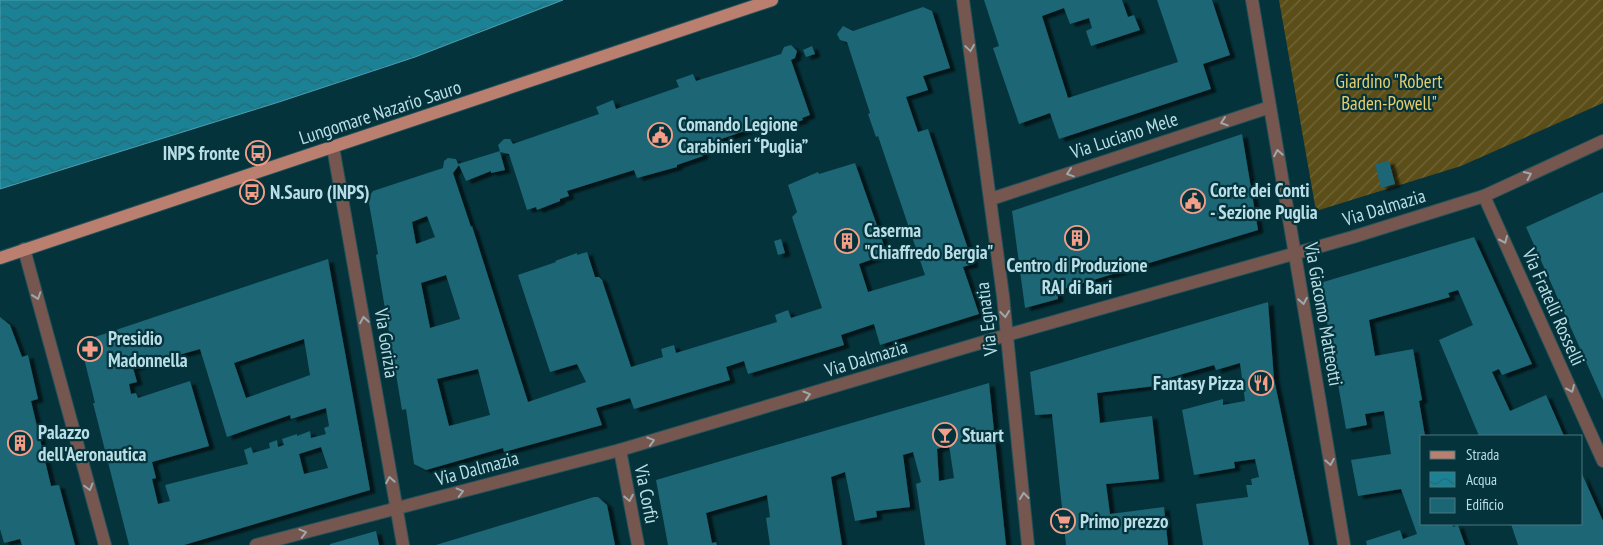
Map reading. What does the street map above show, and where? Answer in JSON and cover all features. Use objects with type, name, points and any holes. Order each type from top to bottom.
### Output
[{"type":"main road","name":"Lungomare Nazario Sauro","points":[[0,258],[772,0]]},
{"type":"street","name":"Via Egnatia","points":[[963,0],[1007,335],[1028,545]]},
{"type":"street","name":"Via Giacomo Matteotti","points":[[1252,0],[1344,545]]},
{"type":"street","name":"Via Luciano Mele","points":[[990,200],[1270,107]]},
{"type":"street","name":"Via Dalmazia","points":[[256,545],[620,450],[1007,335],[1295,253],[1484,196],[1603,141]]},
{"type":"street","name":"Via Gorizia","points":[[333,147],[403,545]]},
{"type":"street","name":"Via Fratelli Rosselli","points":[[1484,196],[1603,461]]},
{"type":"street","points":[[24,249],[105,545]]},
{"type":"street","name":"Via Corfù","points":[[620,450],[638,545]]},
{"type":"green space","name":"Giardino \"Robert Baden-Powell\"","points":[[1279,0],[1603,0],[1603,103],[1461,166],[1316,211]]},
{"type":"water","points":[[0,0],[563,0],[415,57],[279,102],[0,189]]},
{"type":"building","points":[[984,0],[1122,0],[1128,17],[1134,15],[1140,30],[1091,46],[1086,31],[1092,28],[1089,18],[1070,24],[1064,8],[1042,16],[1068,98],[1178,62],[1157,0],[1212,0],[1230,55],[1203,64],[1211,89],[1059,139],[1050,113],[1019,124],[993,48],[999,46]]},
{"type":"building","name":"Caserma \"Chiaffredo Bergia\"","points":[[923,7],[932,11],[950,68],[923,76],[928,90],[906,97],[918,132],[928,129],[973,264],[963,267],[979,314],[880,345],[874,324],[841,335],[844,345],[748,374],[744,361],[726,367],[730,380],[634,409],[630,398],[596,408],[602,425],[504,452],[503,448],[426,470],[414,464],[406,409],[402,410],[368,198],[373,191],[443,168],[444,161],[448,158],[456,159],[458,164],[500,151],[498,145],[504,139],[510,139],[513,144],[599,114],[596,107],[613,100],[616,109],[679,87],[676,80],[693,74],[696,81],[781,54],[784,47],[791,45],[797,51],[795,58],[791,60],[810,115],[802,118],[803,120],[779,128],[778,125],[769,129],[768,123],[701,146],[703,156],[677,165],[677,167],[637,178],[634,170],[567,191],[569,196],[560,199],[560,201],[537,210],[536,207],[527,210],[509,154],[500,152],[505,170],[491,173],[491,171],[466,181],[459,165],[453,173],[472,226],[528,402],[586,382],[577,364],[550,372],[518,275],[577,253],[577,255],[587,252],[595,277],[599,277],[602,280],[631,367],[663,357],[661,349],[674,345],[676,353],[777,322],[775,315],[788,310],[791,318],[822,308],[792,217],[797,212],[788,185],[818,172],[819,174],[855,163],[887,254],[859,264],[868,292],[925,275],[878,136],[876,137],[868,114],[870,113],[847,42],[840,40],[837,34],[843,26],[853,31]],"holes":[[[427,216],[435,237],[416,244],[412,222]],[[446,275],[460,319],[430,328],[421,283]],[[478,369],[490,415],[449,426],[437,379]]]},
{"type":"building","points":[[812,46],[815,54],[806,57],[803,50]]},
{"type":"building","points":[[1242,134],[1258,230],[1057,291],[1058,299],[1025,308],[1012,211]]},
{"type":"building","points":[[1389,161],[1395,184],[1381,188],[1375,164]]},
{"type":"building","points":[[1603,192],[1603,400],[1526,227]]},
{"type":"building","points":[[1474,237],[1532,364],[1502,375],[1499,369],[1492,372],[1510,411],[1546,395],[1564,435],[1479,435],[1439,340],[1473,325],[1458,290],[1448,293],[1450,297],[1369,320],[1375,356],[1413,349],[1422,400],[1419,401],[1425,435],[1420,435],[1420,525],[1452,525],[1453,527],[1458,525],[1465,545],[1367,545],[1366,541],[1400,530],[1403,539],[1417,534],[1401,489],[1358,496],[1351,460],[1391,454],[1384,411],[1365,414],[1367,425],[1346,429],[1320,283]]},
{"type":"building","points":[[781,239],[785,253],[778,255],[774,241]]},
{"type":"building","points":[[328,259],[370,490],[184,545],[129,545],[93,403],[95,403],[80,342]],"holes":[[[304,339],[310,375],[246,398],[234,363]],[[200,349],[227,437],[290,415],[291,419],[326,408],[329,426],[324,428],[326,434],[311,438],[310,431],[282,439],[284,445],[278,447],[277,440],[269,443],[270,448],[253,453],[251,447],[244,450],[248,464],[165,485],[170,501],[158,504],[152,479],[156,478],[152,462],[209,446],[190,381],[138,398],[136,393],[131,394],[129,384],[137,382],[133,368]],[[321,447],[328,468],[304,474],[299,454]]]},
{"type":"building","points":[[1268,302],[1274,379],[1309,545],[1203,545],[1196,504],[1248,497],[1246,485],[1252,485],[1251,479],[1259,477],[1255,459],[1234,462],[1235,468],[1194,475],[1182,410],[1223,399],[1223,405],[1245,401],[1240,363],[1216,370],[1214,365],[1155,382],[1155,386],[1097,393],[1100,423],[1152,416],[1159,479],[1106,484],[1110,514],[1164,507],[1168,545],[1066,545],[1052,414],[1035,415],[1030,372]]},
{"type":"building","name":"Palazzo dell'Aeronautica","points":[[0,317],[10,325],[22,357],[28,355],[38,399],[31,401],[51,486],[59,485],[75,545],[22,545],[20,539],[4,543],[0,529]]},
{"type":"building","points":[[989,383],[1006,545],[925,545],[916,484],[921,482],[913,452],[903,455],[910,507],[876,511],[877,517],[855,521],[845,472],[831,477],[842,545],[770,545],[766,518],[770,517],[767,495],[706,513],[712,543],[716,542],[717,545],[668,545],[656,480]],"holes":[[[949,445],[954,478],[939,481],[937,449]]]},
{"type":"building","points":[[1583,476],[1603,521],[1603,545],[1518,545],[1511,525],[1583,525]]},
{"type":"building","points":[[598,497],[607,505],[615,545],[436,545]]},
{"type":"building","points":[[376,531],[379,545],[330,545],[330,544]]},
{"type":"place","name":"Comando Legione Carabinieri “Puglia”","points":[[660,135]]},
{"type":"place","name":"INPS fronte","points":[[258,153]]},
{"type":"place","name":"N.Sauro (INPS)","points":[[252,192]]},
{"type":"place","name":"Corte dei Conti - Sezione Puglia","points":[[1193,201]]},
{"type":"place","name":"Centro di Produzione RAI di Bari","points":[[1077,238]]},
{"type":"place","name":"Caserma \"Chiaffredo Bergia\"","points":[[847,241]]},
{"type":"place","name":"Presidio Madonnella","points":[[90,349]]},
{"type":"place","name":"Fantasy Pizza","points":[[1261,383]]},
{"type":"place","name":"Stuart","points":[[945,435]]},
{"type":"place","name":"Palazzo dell'Aeronautica","points":[[20,443]]},
{"type":"place","name":"Primo prezzo","points":[[1063,521]]}]
